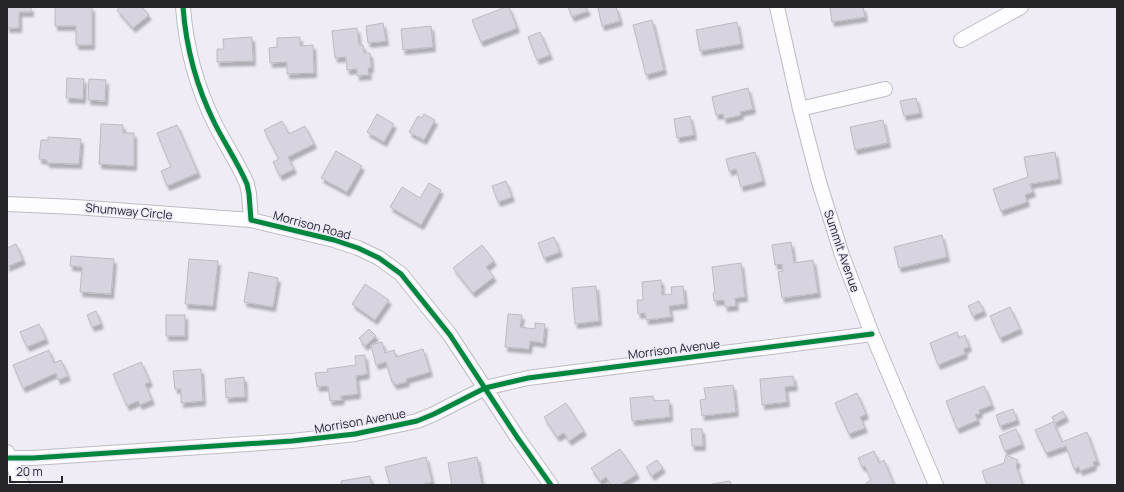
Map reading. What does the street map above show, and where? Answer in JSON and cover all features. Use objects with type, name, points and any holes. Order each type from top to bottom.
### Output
[{"type":"street","points":[[182,7],[186,37],[200,88],[215,125],[247,184],[251,220]]},
{"type":"street","name":"Summit Avenue","points":[[778,7],[800,109],[842,255],[872,334],[936,485]]},
{"type":"street","points":[[961,40],[1021,7]]},
{"type":"street","points":[[800,109],[885,89]]},
{"type":"street","name":"Shumway Circle","points":[[7,204],[75,207],[251,220]]},
{"type":"street","name":"Morrison Road","points":[[251,220],[334,240],[358,248],[379,258],[401,274],[418,293],[450,335],[484,388],[551,485]]},
{"type":"street","name":"Morrison Avenue","points":[[8,455],[33,458],[276,442],[355,434],[417,421],[434,414],[484,388],[528,378],[872,334]]},
{"type":"street","points":[[8,455],[22,485]]},
{"type":"building","points":[[7,7],[31,7],[31,12],[19,12],[19,28],[7,28]]},
{"type":"building","points":[[55,7],[92,7],[92,45],[76,45],[76,26],[55,26]]},
{"type":"building","points":[[120,7],[142,7],[149,15],[133,28],[117,10]]},
{"type":"building","points":[[509,7],[517,28],[481,42],[472,20]]},
{"type":"building","points":[[568,7],[586,7],[588,11],[572,17]]},
{"type":"building","points":[[616,7],[620,21],[602,26],[598,8]]},
{"type":"building","points":[[830,7],[863,7],[865,17],[832,22]]},
{"type":"building","points":[[652,20],[664,70],[646,75],[633,25]]},
{"type":"building","points":[[737,22],[741,44],[700,51],[696,30]]},
{"type":"building","points":[[383,23],[386,41],[368,43],[366,26]]},
{"type":"building","points":[[431,26],[433,47],[403,50],[401,29]]},
{"type":"building","points":[[357,28],[359,45],[363,45],[364,53],[370,53],[371,68],[368,68],[369,75],[357,76],[357,69],[347,70],[346,57],[335,58],[332,31]]},
{"type":"building","points":[[540,32],[550,55],[537,60],[528,37]]},
{"type":"building","points":[[252,37],[253,61],[217,62],[217,49],[224,49],[223,39]]},
{"type":"building","points":[[300,37],[300,46],[313,45],[314,73],[287,74],[287,62],[270,63],[269,48],[277,47],[277,38]]},
{"type":"building","points":[[67,78],[84,79],[83,99],[66,98]]},
{"type":"building","points":[[89,79],[106,80],[105,101],[88,100]]},
{"type":"building","points":[[748,88],[753,109],[740,112],[741,115],[724,119],[723,114],[716,115],[712,97]]},
{"type":"building","points":[[916,98],[920,113],[904,116],[900,101]]},
{"type":"building","points":[[377,114],[394,124],[384,142],[367,132]]},
{"type":"building","points":[[424,114],[435,120],[424,140],[409,132],[418,116],[422,118]]},
{"type":"building","points":[[690,116],[694,135],[677,138],[674,119]]},
{"type":"building","points":[[883,120],[888,143],[855,150],[850,127]]},
{"type":"building","points":[[282,121],[289,134],[305,126],[314,144],[288,157],[294,169],[280,176],[273,162],[279,159],[264,130]]},
{"type":"building","points":[[101,124],[123,125],[123,133],[134,133],[134,166],[99,164]]},
{"type":"building","points":[[177,125],[198,173],[167,186],[161,171],[171,167],[157,133]]},
{"type":"building","points":[[48,137],[81,139],[79,164],[47,163],[47,160],[39,159],[41,140],[48,140]]},
{"type":"building","points":[[336,151],[362,166],[347,192],[321,178]]},
{"type":"building","points":[[755,152],[763,181],[741,187],[736,169],[729,171],[726,159]]},
{"type":"building","points":[[1055,152],[1059,179],[1030,184],[1033,192],[1025,195],[1027,202],[1001,211],[993,189],[1028,177],[1024,157]]},
{"type":"building","points":[[506,181],[512,197],[498,202],[492,186]]},
{"type":"building","points":[[429,183],[441,190],[421,225],[390,207],[402,187],[420,198]]},
{"type":"building","points":[[942,235],[947,257],[899,268],[894,247]]},
{"type":"building","points":[[554,237],[560,252],[544,258],[538,243]]},
{"type":"building","points":[[791,242],[794,263],[813,260],[818,293],[782,298],[778,272],[783,271],[782,264],[775,265],[772,245]]},
{"type":"building","points":[[16,244],[23,260],[7,267],[7,248]]},
{"type":"building","points":[[482,245],[494,261],[486,267],[494,277],[473,293],[453,268]]},
{"type":"building","points":[[71,256],[114,259],[111,294],[80,292],[82,267],[70,266]]},
{"type":"building","points":[[189,259],[218,261],[213,306],[185,304]]},
{"type":"building","points":[[741,263],[745,297],[735,298],[736,306],[725,307],[724,300],[714,301],[713,293],[715,293],[712,267]]},
{"type":"building","points":[[249,272],[278,278],[273,307],[244,302]]},
{"type":"building","points":[[661,280],[662,295],[672,294],[671,287],[683,286],[685,304],[669,306],[671,317],[646,320],[645,313],[638,314],[637,300],[643,300],[642,282]]},
{"type":"building","points":[[365,284],[389,300],[375,320],[352,304]]},
{"type":"building","points":[[596,286],[599,321],[575,324],[572,288]]},
{"type":"building","points":[[979,301],[984,311],[973,316],[968,306]]},
{"type":"building","points":[[1010,307],[1020,329],[1000,338],[990,316]]},
{"type":"building","points":[[96,311],[101,324],[92,327],[87,315]]},
{"type":"building","points":[[508,314],[522,315],[520,327],[535,329],[535,323],[545,324],[543,343],[530,341],[529,349],[505,347]]},
{"type":"building","points":[[166,315],[185,315],[185,336],[166,336]]},
{"type":"building","points":[[39,324],[46,339],[27,347],[20,332]]},
{"type":"building","points":[[369,329],[376,336],[365,346],[359,338]]},
{"type":"building","points":[[957,332],[959,338],[965,335],[969,347],[964,349],[965,354],[938,365],[930,343]]},
{"type":"building","points":[[382,342],[385,353],[394,350],[396,357],[423,349],[430,372],[406,379],[407,382],[394,385],[386,362],[376,365],[371,345]]},
{"type":"building","points":[[49,350],[54,363],[61,360],[68,376],[58,380],[56,373],[23,388],[13,365]]},
{"type":"building","points":[[365,355],[367,374],[356,376],[358,394],[341,396],[342,400],[330,401],[328,386],[317,387],[315,373],[328,372],[327,369],[356,365],[355,356]]},
{"type":"building","points":[[141,362],[150,382],[145,384],[152,400],[140,405],[138,401],[127,406],[113,374]]},
{"type":"building","points":[[201,369],[203,401],[181,403],[181,389],[175,389],[173,371]]},
{"type":"building","points":[[793,376],[795,386],[785,387],[787,402],[762,405],[760,379]]},
{"type":"building","points":[[244,377],[245,397],[226,398],[225,379]]},
{"type":"building","points":[[733,385],[736,412],[702,416],[700,400],[706,399],[704,388]]},
{"type":"building","points":[[984,386],[992,405],[979,410],[980,413],[975,415],[978,420],[957,429],[946,401]]},
{"type":"building","points":[[857,393],[866,414],[860,417],[865,428],[849,434],[835,403]]},
{"type":"building","points":[[653,396],[654,401],[669,400],[670,417],[632,421],[630,398]]},
{"type":"building","points":[[566,403],[584,431],[569,441],[564,433],[557,437],[544,417]]},
{"type":"building","points":[[1013,409],[1017,420],[1000,426],[996,415]]},
{"type":"building","points":[[1063,411],[1066,417],[1055,423],[1052,417]]},
{"type":"building","points":[[1053,422],[1062,442],[1087,432],[1097,461],[1093,462],[1094,466],[1080,471],[1079,467],[1074,469],[1066,446],[1046,453],[1035,430]]},
{"type":"building","points":[[691,429],[702,429],[703,446],[692,446]]},
{"type":"building","points":[[1016,429],[1022,444],[1005,451],[999,436]]},
{"type":"building","points":[[620,449],[637,474],[620,485],[611,485],[606,477],[600,481],[591,468]]},
{"type":"building","points":[[874,451],[879,463],[884,460],[894,485],[866,485],[866,483],[871,480],[865,466],[862,467],[858,458]]},
{"type":"building","points":[[1006,455],[1018,460],[1016,466],[1022,483],[1021,485],[987,485],[982,471],[1004,463]]},
{"type":"building","points":[[426,457],[432,482],[420,485],[390,485],[385,467]]},
{"type":"building","points":[[477,457],[482,485],[452,485],[448,463]]},
{"type":"building","points":[[657,460],[663,468],[652,476],[646,467]]},
{"type":"building","points":[[370,476],[371,485],[341,485],[341,481]]},
{"type":"building","points":[[730,481],[731,485],[712,485],[712,484]]},
{"type":"cycle path","points":[[183,7],[184,22],[193,67],[215,124],[247,184],[251,220],[334,240],[358,248],[379,258],[401,274],[450,335],[517,437],[551,485]]},
{"type":"cycle path","points":[[9,458],[33,458],[292,441],[355,434],[417,421],[485,388],[528,378],[872,334]]}]
